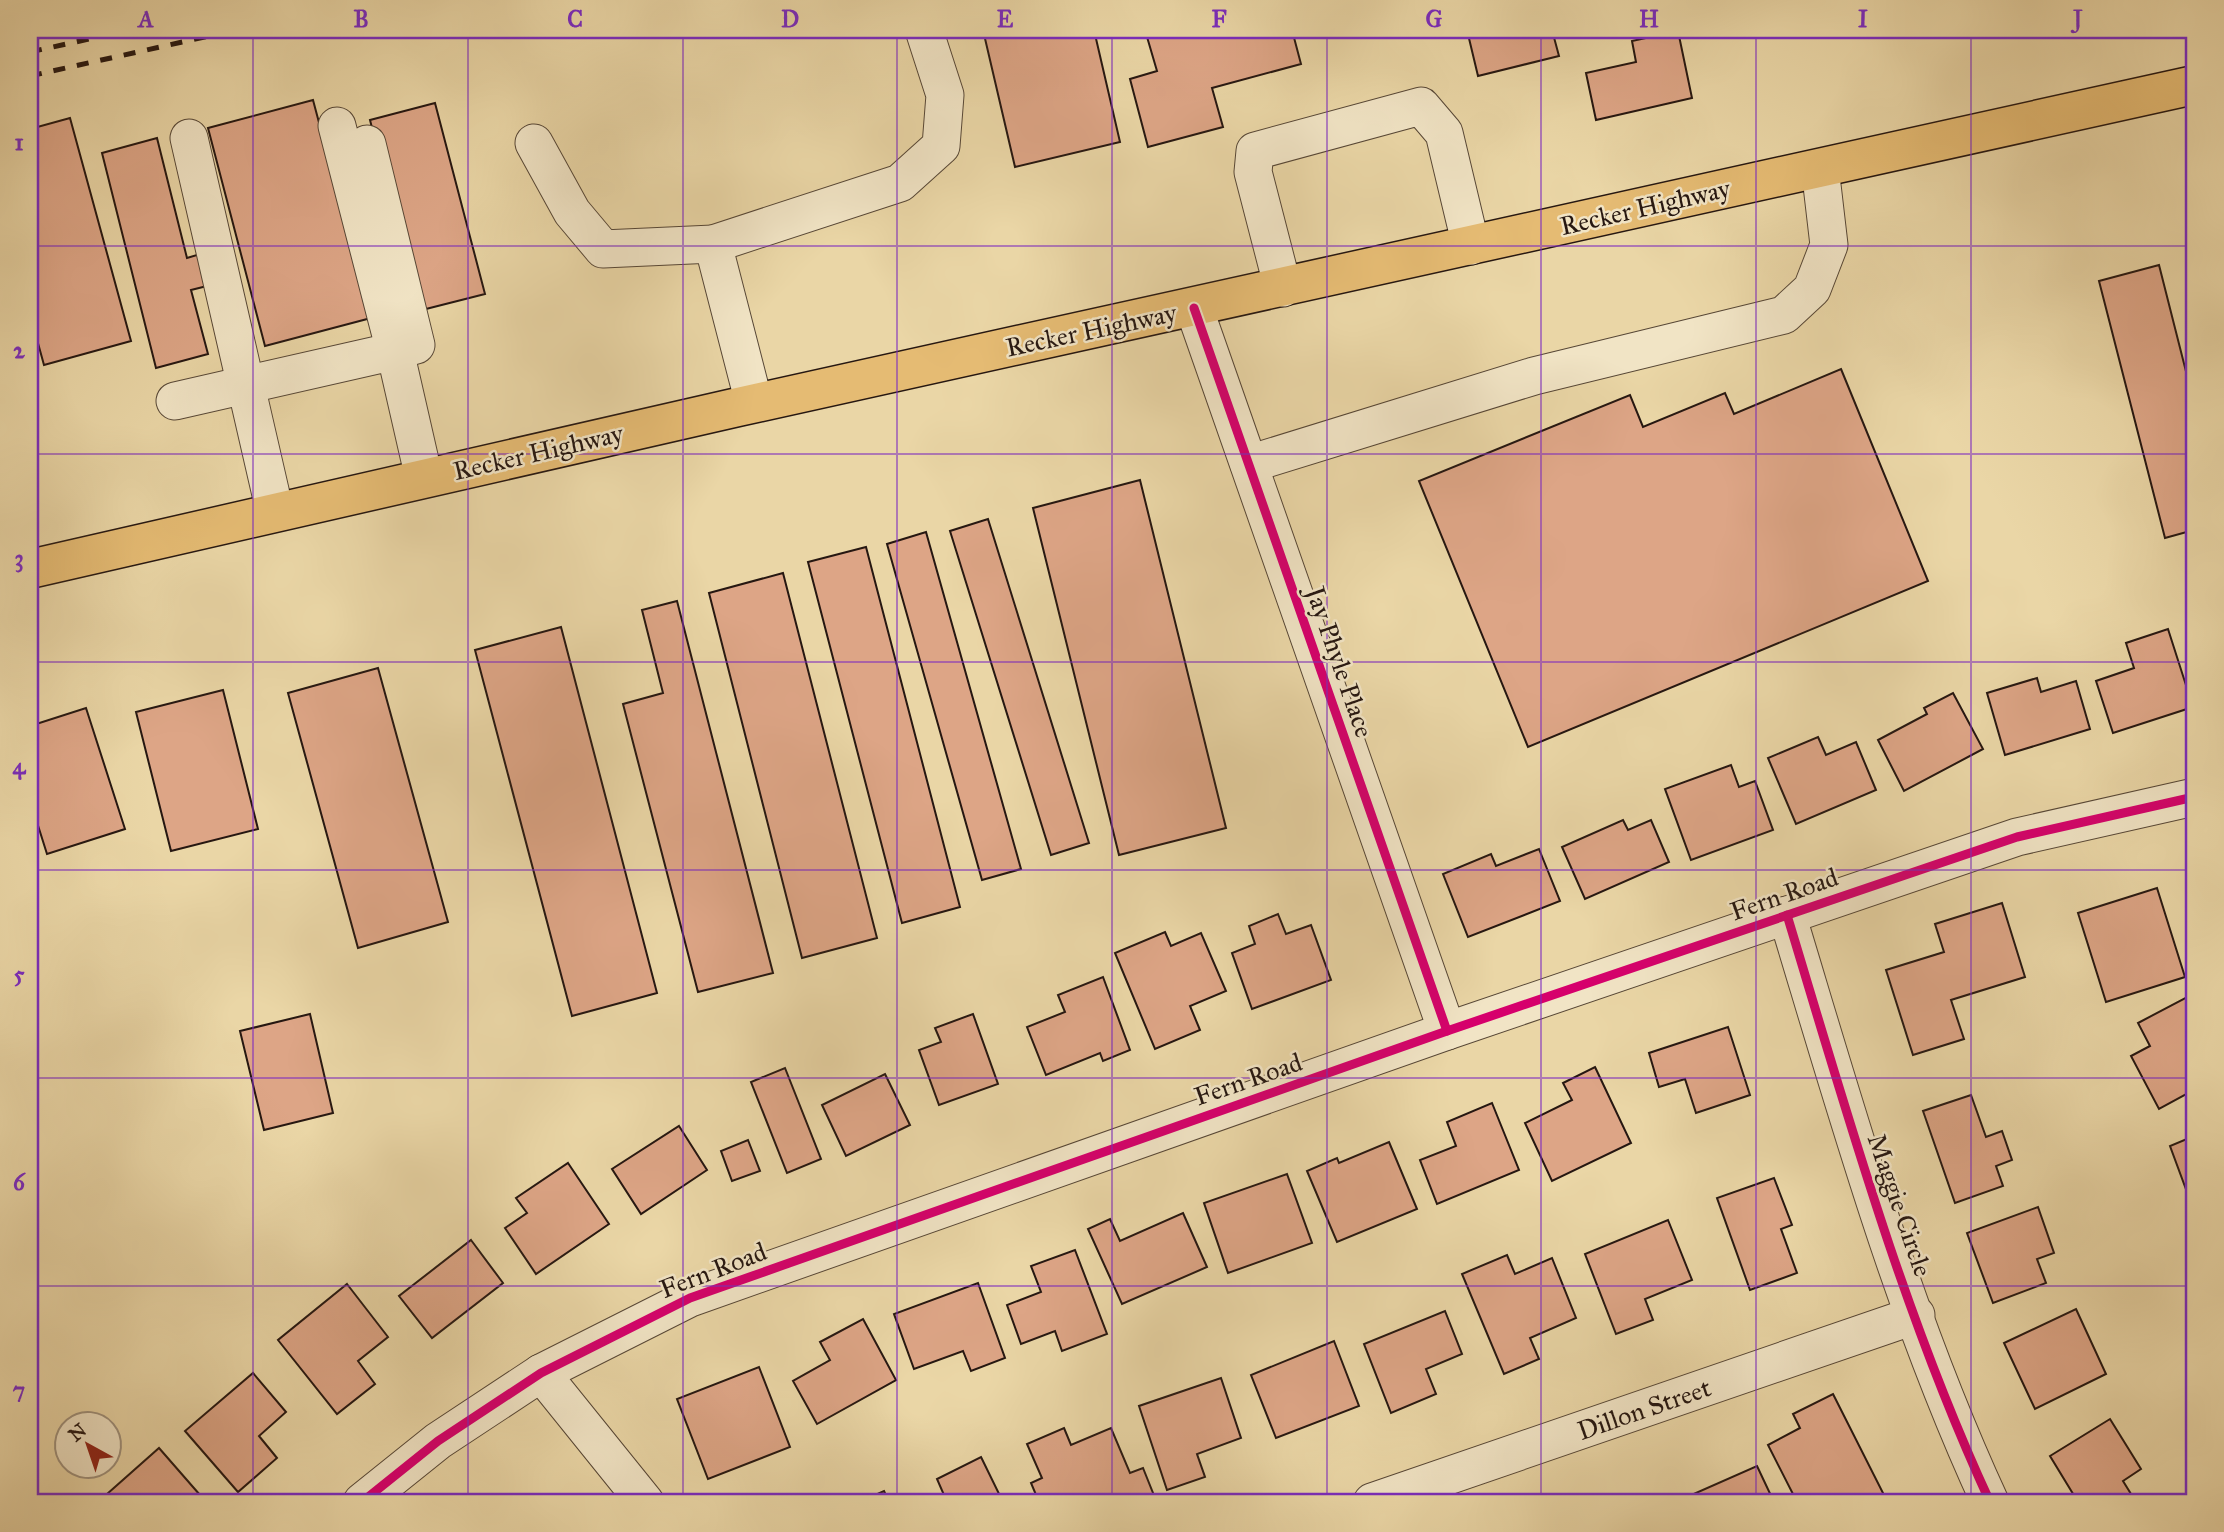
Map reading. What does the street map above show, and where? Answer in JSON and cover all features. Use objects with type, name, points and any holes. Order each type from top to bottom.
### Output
[{"type":"main road","name":"Recker Highway","points":[[30,569],[754,403],[1194,308],[2194,85]]},
{"type":"street","points":[[534,143],[572,212],[603,249],[713,244],[900,183],[941,146],[945,96],[924,30]]},
{"type":"street","points":[[1283,288],[1253,172],[1255,151],[1421,106],[1444,133],[1471,246]]},
{"type":"street","points":[[352,135],[395,351],[424,478]]},
{"type":"street","points":[[189,138],[275,512]]},
{"type":"street","points":[[1249,464],[1534,376],[1784,316],[1812,289],[1829,245],[1820,168]]},
{"type":"street","points":[[713,244],[754,403]]},
{"type":"street","name":"Jay Phyle Place","points":[[1194,308],[1447,1031]]},
{"type":"street","points":[[174,401],[395,351]]},
{"type":"street","name":"Fern Road","points":[[362,1502],[438,1441],[541,1373],[690,1298],[1447,1031],[2017,837],[2194,797]]},
{"type":"street","name":"Maggie Circle","points":[[1787,915],[1873,1199],[1959,1436],[1990,1502]]},
{"type":"street","name":"Dillon Street","points":[[1372,1502],[1916,1315]]},
{"type":"street","points":[[541,1373],[645,1502]]},
{"type":"building","points":[[983,30],[1094,30],[1120,142],[1015,167]]},
{"type":"building","points":[[1145,30],[1292,30],[1301,64],[1212,88],[1223,127],[1148,147],[1130,79],[1157,71]]},
{"type":"building","points":[[1467,30],[1552,30],[1559,56],[1478,76]]},
{"type":"building","points":[[1678,31],[1692,98],[1596,120],[1586,73],[1636,62],[1632,41]]},
{"type":"building","points":[[313,100],[371,318],[265,346],[208,128]]},
{"type":"building","points":[[435,103],[485,294],[418,311],[370,120]]},
{"type":"building","points":[[70,118],[131,341],[44,365],[30,314],[30,129]]},
{"type":"building","points":[[157,138],[187,258],[207,252],[215,284],[191,290],[208,354],[156,368],[102,153]]},
{"type":"building","points":[[2159,265],[2194,403],[2194,530],[2165,538],[2099,281]]},
{"type":"building","points":[[1841,369],[1928,581],[1528,747],[1419,481],[1630,395],[1643,427],[1725,393],[1734,414]]},
{"type":"building","points":[[1140,480],[1226,828],[1119,855],[1033,508]]},
{"type":"building","points":[[988,519],[1089,843],[1051,855],[950,531]]},
{"type":"building","points":[[926,532],[1021,869],[982,880],[887,544]]},
{"type":"building","points":[[866,547],[960,907],[902,923],[808,562]]},
{"type":"building","points":[[783,573],[877,938],[802,958],[709,593]]},
{"type":"building","points":[[677,601],[773,973],[698,992],[623,704],[663,693],[642,610]]},
{"type":"building","points":[[561,627],[657,993],[572,1016],[475,650]]},
{"type":"building","points":[[2168,629],[2193,707],[2113,733],[2096,681],[2134,668],[2126,643]]},
{"type":"building","points":[[378,668],[448,922],[358,948],[288,693]]},
{"type":"building","points":[[2037,678],[2041,692],[2076,681],[2090,729],[2005,755],[1987,693]]},
{"type":"building","points":[[223,690],[258,829],[171,851],[136,712]]},
{"type":"building","points":[[1953,693],[1983,749],[1904,791],[1878,740],[1927,714],[1924,708]]},
{"type":"building","points":[[86,708],[125,829],[47,854],[30,800],[30,726]]},
{"type":"building","points":[[1818,737],[1826,755],[1856,742],[1876,790],[1796,824],[1768,758]]},
{"type":"building","points":[[1731,765],[1739,787],[1755,781],[1773,830],[1691,860],[1665,789]]},
{"type":"building","points":[[1623,820],[1628,830],[1651,820],[1669,862],[1585,899],[1562,847]]},
{"type":"building","points":[[1539,849],[1560,901],[1468,937],[1443,874],[1491,854],[1496,866]]},
{"type":"building","points":[[2157,888],[2185,977],[2106,1002],[2078,913]]},
{"type":"building","points":[[2002,903],[2025,977],[1951,1000],[1964,1039],[1913,1055],[1886,970],[1944,952],[1935,924]]},
{"type":"building","points":[[1278,914],[1286,934],[1311,925],[1331,980],[1252,1009],[1232,953],[1255,944],[1249,926]]},
{"type":"building","points":[[1165,932],[1171,946],[1201,933],[1226,991],[1190,1006],[1200,1030],[1155,1049],[1115,953]]},
{"type":"building","points":[[1103,977],[1130,1050],[1103,1061],[1100,1053],[1046,1075],[1027,1027],[1065,1012],[1058,995]]},
{"type":"building","points":[[2191,995],[2194,1001],[2194,1090],[2159,1109],[2131,1056],[2150,1046],[2138,1023]]},
{"type":"building","points":[[310,1014],[333,1113],[264,1130],[240,1031]]},
{"type":"building","points":[[973,1014],[998,1084],[939,1105],[919,1050],[941,1042],[935,1028]]},
{"type":"building","points":[[1728,1027],[1750,1095],[1696,1113],[1685,1079],[1659,1087],[1649,1053]]},
{"type":"building","points":[[1595,1067],[1631,1143],[1552,1181],[1525,1123],[1572,1100],[1563,1083]]},
{"type":"building","points":[[785,1068],[821,1159],[787,1173],[751,1082]]},
{"type":"building","points":[[885,1074],[910,1125],[846,1156],[822,1105]]},
{"type":"building","points":[[1971,1095],[1986,1137],[2002,1131],[2012,1160],[1996,1166],[2003,1186],[1955,1203],[1923,1111]]},
{"type":"building","points":[[1492,1103],[1519,1170],[1437,1204],[1420,1160],[1456,1146],[1447,1122]]},
{"type":"building","points":[[679,1126],[707,1170],[641,1214],[612,1169]]},
{"type":"building","points":[[2194,1136],[2194,1211],[2170,1146]]},
{"type":"building","points":[[748,1140],[760,1171],[732,1181],[721,1151]]},
{"type":"building","points":[[1389,1142],[1417,1209],[1337,1242],[1307,1171],[1337,1158],[1339,1163]]},
{"type":"building","points":[[568,1163],[609,1224],[536,1274],[505,1228],[527,1213],[516,1198]]},
{"type":"building","points":[[1287,1174],[1312,1243],[1228,1273],[1204,1203]]},
{"type":"building","points":[[1774,1178],[1792,1225],[1781,1229],[1797,1273],[1750,1290],[1717,1198]]},
{"type":"building","points":[[2038,1207],[2054,1253],[2037,1259],[2046,1283],[1993,1303],[1967,1233]]},
{"type":"building","points":[[1183,1213],[1207,1267],[1122,1304],[1088,1229],[1110,1219],[1120,1241]]},
{"type":"building","points":[[1668,1220],[1692,1280],[1645,1299],[1653,1320],[1616,1334],[1585,1254]]},
{"type":"building","points":[[471,1240],[503,1283],[432,1338],[399,1296]]},
{"type":"building","points":[[1075,1250],[1107,1334],[1062,1351],[1055,1331],[1021,1344],[1007,1305],[1041,1292],[1031,1266]]},
{"type":"building","points":[[1507,1255],[1515,1274],[1552,1258],[1576,1318],[1530,1338],[1539,1359],[1504,1374],[1462,1274]]},
{"type":"building","points":[[978,1283],[1005,1358],[971,1371],[963,1351],[914,1369],[894,1314]]},
{"type":"building","points":[[347,1284],[388,1337],[358,1361],[375,1384],[337,1414],[278,1340]]},
{"type":"building","points":[[2076,1309],[2106,1374],[2035,1409],[2004,1343]]},
{"type":"building","points":[[1445,1311],[1462,1354],[1426,1369],[1436,1394],[1391,1413],[1364,1344]]},
{"type":"building","points":[[863,1319],[896,1380],[817,1424],[793,1381],[830,1360],[820,1342]]},
{"type":"building","points":[[1334,1341],[1359,1406],[1276,1438],[1251,1375]]},
{"type":"building","points":[[759,1367],[790,1447],[708,1479],[677,1399]]},
{"type":"building","points":[[253,1373],[286,1412],[259,1436],[277,1458],[238,1492],[185,1431]]},
{"type":"building","points":[[1221,1378],[1241,1438],[1197,1454],[1205,1477],[1167,1490],[1139,1406]]},
{"type":"building","points":[[1833,1394],[1884,1495],[1870,1502],[1797,1502],[1768,1445],[1800,1428],[1793,1414]]},
{"type":"building","points":[[2110,1419],[2141,1469],[2123,1481],[2136,1502],[2078,1502],[2050,1456]]},
{"type":"building","points":[[1064,1428],[1071,1445],[1111,1428],[1130,1473],[1143,1468],[1155,1498],[1145,1502],[1039,1502],[1031,1483],[1042,1478],[1027,1444]]},
{"type":"building","points":[[159,1448],[200,1495],[192,1502],[98,1502]]},
{"type":"building","points":[[981,1457],[1003,1502],[947,1502],[937,1479]]},
{"type":"building","points":[[1757,1466],[1774,1502],[1680,1500]]},
{"type":"building","points":[[884,1491],[889,1502],[859,1502]]},
{"type":"railway","points":[[30,52],[130,30]]},
{"type":"railway","points":[[30,76],[236,30]]},
{"type":"cycle path","points":[[1194,308],[1447,1031]]},
{"type":"cycle path","points":[[362,1502],[438,1441],[541,1373],[690,1298],[1447,1031],[2017,837],[2194,797]]},
{"type":"cycle path","points":[[1787,915],[1903,1286],[1930,1359],[1990,1502]]}]
